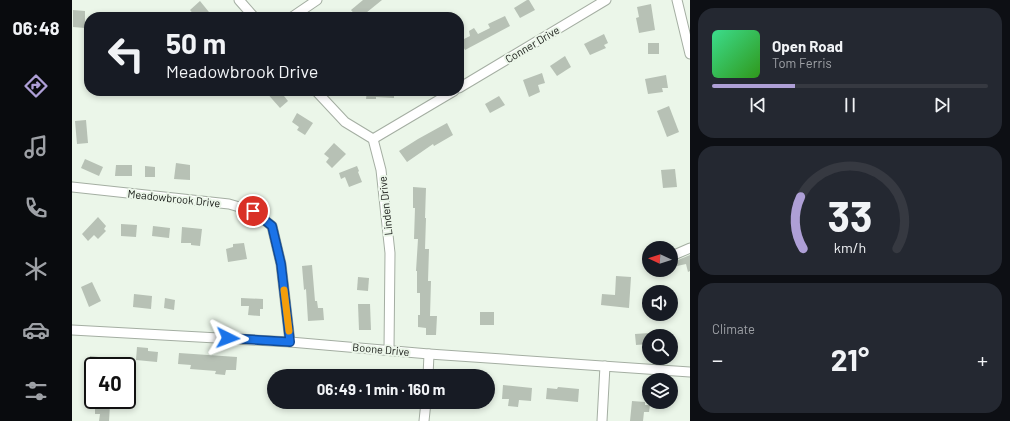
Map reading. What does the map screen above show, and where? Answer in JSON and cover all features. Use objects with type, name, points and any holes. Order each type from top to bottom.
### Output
[{"type":"street","points":[[239,0],[250,12]]},
{"type":"street","points":[[299,12],[317,0]]},
{"type":"street","name":"Conner Drive","points":[[464,85],[606,0]]},
{"type":"street","points":[[677,0],[690,52]]},
{"type":"street","points":[[321,96],[345,122],[373,139],[446,96]]},
{"type":"street","name":"Linden Drive","points":[[373,139],[381,170],[390,254],[389,350]]},
{"type":"street","name":"Meadowbrook Drive","points":[[72,187],[229,204],[253,211],[272,226],[281,264],[290,342]]},
{"type":"street","points":[[678,253],[690,248]]},
{"type":"street","name":"Boone Drive","points":[[72,330],[290,342],[429,354],[690,372]]},
{"type":"street","points":[[428,369],[429,354]]},
{"type":"street","points":[[602,421],[605,366]]},
{"type":"street","points":[[424,421],[425,409]]},
{"type":"building","points":[[363,0],[382,0],[367,12],[353,12],[351,10]]},
{"type":"building","points":[[529,0],[535,10],[520,18],[514,8]]},
{"type":"building","points":[[200,1],[209,12],[192,12],[190,10]]},
{"type":"building","points":[[651,4],[655,30],[639,33],[636,18],[639,17],[637,7]]},
{"type":"building","points":[[73,10],[85,11],[84,28],[73,27]]},
{"type":"building","points":[[505,16],[510,26],[465,50],[464,39],[470,36],[469,31],[474,28],[478,34],[490,28],[488,24]]},
{"type":"building","points":[[604,34],[608,43],[604,45],[606,48],[590,55],[584,44]]},
{"type":"building","points":[[648,43],[659,43],[659,54],[648,54]]},
{"type":"building","points":[[565,56],[571,67],[557,76],[550,66]]},
{"type":"building","points":[[542,73],[545,83],[538,85],[540,92],[529,97],[523,80]]},
{"type":"building","points":[[666,75],[668,88],[662,88],[663,92],[648,94],[645,79]]},
{"type":"building","points":[[269,96],[284,96],[288,101],[280,108]]},
{"type":"building","points":[[366,96],[394,96],[394,98],[376,97],[376,99],[366,99]]},
{"type":"building","points":[[499,96],[505,105],[490,113],[485,104]]},
{"type":"building","points":[[669,106],[679,132],[667,137],[657,111]]},
{"type":"building","points":[[297,113],[313,123],[305,135],[297,130],[299,127],[292,122]]},
{"type":"building","points":[[86,120],[88,143],[77,144],[75,121]]},
{"type":"building","points":[[447,123],[453,135],[434,146],[433,144],[407,162],[399,151]]},
{"type":"building","points":[[334,143],[346,154],[332,168],[326,162],[329,158],[324,154]]},
{"type":"building","points":[[85,159],[103,167],[99,176],[81,168]]},
{"type":"building","points":[[176,163],[190,165],[190,180],[174,179]]},
{"type":"building","points":[[116,165],[132,165],[132,176],[115,176]]},
{"type":"building","points":[[145,166],[155,167],[155,177],[145,177]]},
{"type":"building","points":[[357,166],[362,182],[349,187],[345,177],[341,179],[339,173]]},
{"type":"building","points":[[675,169],[677,187],[663,188],[661,170]]},
{"type":"building","points":[[413,187],[426,188],[425,249],[429,249],[428,281],[431,281],[430,316],[437,316],[436,335],[426,335],[426,328],[418,327],[418,315],[420,315],[420,293],[417,293],[416,271],[418,239],[414,239],[415,208],[413,208]]},
{"type":"building","points":[[98,217],[106,226],[104,229],[106,231],[98,239],[94,235],[88,241],[82,234]]},
{"type":"building","points":[[121,224],[137,225],[136,237],[121,236]]},
{"type":"building","points":[[153,226],[170,228],[169,238],[152,236]]},
{"type":"building","points":[[182,227],[202,229],[200,246],[191,245],[191,243],[181,243]]},
{"type":"building","points":[[244,243],[247,259],[228,262],[226,249],[233,247],[233,244]]},
{"type":"building","points":[[690,255],[690,271],[688,272],[686,264],[678,266],[678,260]]},
{"type":"building","points":[[312,265],[315,301],[317,301],[318,308],[323,308],[324,320],[308,321],[306,289],[304,290],[302,266]]},
{"type":"building","points":[[616,276],[631,277],[629,308],[601,305],[602,294],[615,295]]},
{"type":"building","points":[[358,277],[369,278],[368,291],[357,290]]},
{"type":"building","points":[[92,282],[101,301],[89,307],[81,287]]},
{"type":"building","points":[[134,294],[152,296],[151,309],[133,307]]},
{"type":"building","points":[[165,298],[175,300],[174,310],[164,308]]},
{"type":"building","points":[[241,298],[263,299],[263,309],[260,309],[260,316],[248,315],[249,306],[241,306]]},
{"type":"building","points":[[358,304],[370,304],[371,330],[359,330]]},
{"type":"building","points":[[480,312],[494,312],[494,325],[480,325]]},
{"type":"building","points":[[635,334],[642,334],[642,345],[636,345]]},
{"type":"building","points":[[137,347],[148,348],[148,351],[158,352],[157,362],[136,360]]},
{"type":"building","points":[[179,353],[237,357],[236,370],[226,370],[225,375],[215,374],[216,371],[190,369],[191,365],[178,364]]},
{"type":"building","points":[[503,385],[532,388],[531,401],[519,400],[518,407],[508,406],[509,399],[502,399]]},
{"type":"building","points":[[558,387],[579,389],[578,402],[546,399],[547,388],[557,389]]},
{"type":"building","points":[[632,401],[642,402],[642,409],[649,409],[649,412],[644,412],[643,421],[630,421]]},
{"type":"building","points":[[95,409],[110,409],[109,421],[99,421],[100,414],[95,414]]},
{"type":"slow traffic","points":[[284,290],[289,331]]},
{"type":"route","points":[[228,338],[290,342],[281,264],[272,226],[253,211]]}]
